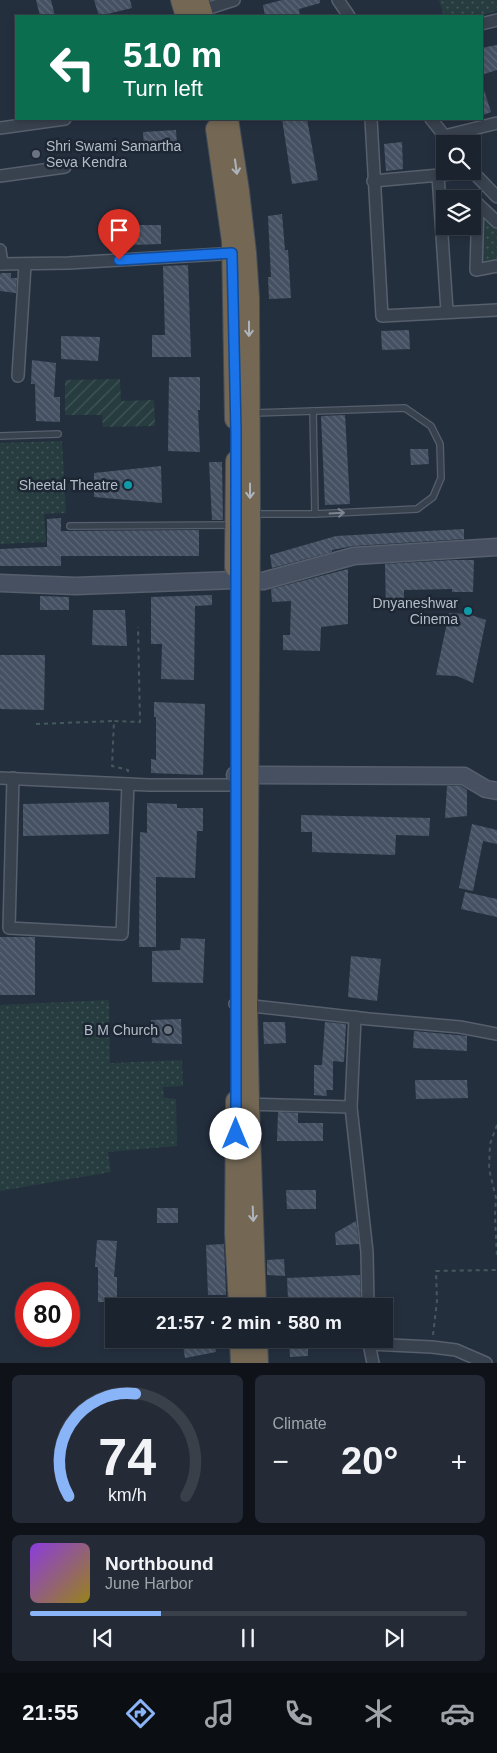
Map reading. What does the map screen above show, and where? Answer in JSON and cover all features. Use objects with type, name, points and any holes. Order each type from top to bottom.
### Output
[{"type":"highway","points":[[181,0],[195,12]]},
{"type":"highway","points":[[214,120],[231,231],[239,253],[248,298],[242,413],[241,1004],[244,1186],[255,1298]]},
{"type":"highway","points":[[228,120],[235,161],[239,253]]},
{"type":"highway","points":[[239,1298],[236,1233],[244,1186],[249,1104],[241,1004]]},
{"type":"highway","points":[[240,1348],[241,1363]]},
{"type":"highway","points":[[257,1348],[258,1363]]},
{"type":"main road","points":[[0,583],[76,586],[263,581],[354,556],[497,547]]},
{"type":"main road","points":[[240,778],[464,776],[486,789],[497,791]]},
{"type":"street","points":[[195,12],[234,0]]},
{"type":"street","points":[[338,0],[348,15]]},
{"type":"street","points":[[483,24],[497,20]]},
{"type":"street","points":[[0,128],[58,120]]},
{"type":"street","points":[[371,120],[382,316],[447,311],[497,310]]},
{"type":"street","points":[[432,120],[444,135]]},
{"type":"street","points":[[462,135],[497,123]]},
{"type":"street","points":[[0,176],[65,167]]},
{"type":"street","points":[[373,181],[436,175]]},
{"type":"street","points":[[481,177],[493,187],[497,197]]},
{"type":"street","points":[[438,180],[447,311]]},
{"type":"street","points":[[497,222],[478,204],[476,270],[497,266]]},
{"type":"street","points":[[0,250],[1,264],[25,265],[239,253]]},
{"type":"street","points":[[18,376],[25,265]]},
{"type":"street","points":[[0,778],[128,784],[240,778]]},
{"type":"street","points":[[13,778],[4,928],[122,934],[128,784]]},
{"type":"street","points":[[241,1004],[460,1027],[497,1034]]},
{"type":"street","points":[[354,1017],[351,1107],[367,1252],[368,1298]]},
{"type":"street","points":[[249,1104],[351,1107]]},
{"type":"street","points":[[393,1344],[456,1350],[486,1363]]},
{"type":"street","points":[[370,1348],[373,1363]]},
{"type":"lane","points":[[70,526],[243,520],[314,514],[417,509],[433,497],[441,478],[440,444],[431,426],[405,408],[242,413]]},
{"type":"lane","points":[[313,411],[314,514]]},
{"type":"lane","points":[[0,436],[58,434]]},
{"type":"path","points":[[36,724],[140,722],[138,627]]},
{"type":"path","points":[[114,721],[112,766],[128,770],[128,784]]},
{"type":"path","points":[[497,1125],[490,1144],[489,1168],[496,1198],[497,1259]]},
{"type":"path","points":[[433,1336],[436,1272],[497,1270]]},
{"type":"green space","points":[[439,0],[497,0],[497,11],[482,15],[444,15]]},
{"type":"green space","points":[[481,200],[497,216],[497,271],[470,276],[472,235],[481,235]]},
{"type":"green space","points":[[120,379],[121,401],[154,400],[155,426],[103,427],[102,415],[65,415],[65,380]]},
{"type":"green space","points":[[62,441],[66,513],[44,514],[46,542],[0,544],[0,443]]},
{"type":"green space","points":[[109,1000],[110,1063],[182,1060],[183,1086],[163,1087],[164,1098],[176,1099],[177,1146],[108,1152],[111,1172],[0,1191],[0,1005]]},
{"type":"building","points":[[36,0],[51,0],[55,15],[40,15]]},
{"type":"building","points":[[94,0],[130,0],[132,8],[99,15]]},
{"type":"building","points":[[282,0],[320,0],[320,3],[299,9],[300,15],[265,15],[263,5]]},
{"type":"building","points":[[497,45],[497,70],[483,74],[483,48]]},
{"type":"building","points":[[483,87],[491,112],[483,115]]},
{"type":"building","points":[[282,120],[307,120],[318,180],[292,184]]},
{"type":"building","points":[[176,130],[177,145],[144,146],[143,132]]},
{"type":"building","points":[[402,142],[403,169],[386,171],[384,144]]},
{"type":"building","points":[[282,214],[285,250],[288,250],[291,298],[269,299],[268,277],[271,277],[268,216]]},
{"type":"building","points":[[131,225],[161,225],[161,244],[131,245]]},
{"type":"building","points":[[188,265],[191,357],[152,357],[152,335],[165,335],[163,266]]},
{"type":"building","points":[[1,273],[11,273],[11,278],[17,278],[16,293],[0,291]]},
{"type":"building","points":[[409,330],[410,349],[382,350],[381,331]]},
{"type":"building","points":[[61,336],[100,337],[98,361],[61,359]]},
{"type":"building","points":[[32,360],[56,363],[54,397],[60,397],[60,422],[36,421],[35,384],[31,384]]},
{"type":"building","points":[[169,377],[200,377],[200,410],[198,410],[200,452],[168,451]]},
{"type":"building","points":[[345,415],[350,504],[325,505],[321,416]]},
{"type":"building","points":[[410,449],[428,449],[429,464],[411,465]]},
{"type":"building","points":[[209,462],[222,462],[223,520],[212,520]]},
{"type":"building","name":"Sheetal Theatre","points":[[161,466],[162,503],[94,497],[94,473]]},
{"type":"building","points":[[61,518],[61,531],[199,530],[199,556],[61,556],[61,566],[0,566],[0,549],[47,547],[47,519]]},
{"type":"building","points":[[464,529],[464,539],[353,546],[332,550],[332,552],[272,568],[270,555],[336,536]]},
{"type":"building","points":[[474,560],[473,592],[452,592],[452,589],[404,590],[404,608],[386,608],[385,564]]},
{"type":"building","points":[[348,569],[348,624],[321,627],[320,651],[283,650],[283,635],[290,635],[291,601],[272,602],[271,589]]},
{"type":"building","points":[[212,595],[212,605],[195,606],[194,680],[161,679],[162,644],[151,644],[151,597]]},
{"type":"building","points":[[40,596],[69,597],[69,610],[40,610]]},
{"type":"building","points":[[93,610],[125,610],[127,646],[92,645]]},
{"type":"building","points":[[449,613],[468,614],[486,620],[473,683],[457,676],[436,675]]},
{"type":"building","points":[[0,655],[45,655],[44,710],[0,709]]},
{"type":"building","points":[[154,702],[205,704],[203,775],[151,773],[151,759],[156,760]]},
{"type":"building","points":[[447,786],[461,786],[467,790],[467,816],[445,818]]},
{"type":"building","points":[[109,802],[109,834],[23,836],[23,804]]},
{"type":"building","points":[[147,803],[177,804],[177,808],[203,808],[203,831],[197,831],[195,878],[156,877],[156,947],[139,947],[140,832],[147,833]]},
{"type":"building","points":[[301,815],[430,818],[429,836],[396,835],[395,855],[312,852],[312,832],[301,832]]},
{"type":"building","points":[[472,824],[497,830],[497,844],[483,841],[473,891],[459,888]]},
{"type":"building","points":[[465,892],[497,899],[497,917],[461,909]]},
{"type":"building","points":[[0,937],[35,937],[35,995],[0,995]]},
{"type":"building","points":[[181,938],[205,939],[203,983],[152,982],[152,951],[180,950]]},
{"type":"building","points":[[351,956],[381,959],[377,1001],[348,997]]},
{"type":"building","points":[[181,1019],[182,1044],[152,1043],[151,1020]]},
{"type":"building","points":[[263,1022],[285,1022],[286,1043],[264,1044]]},
{"type":"building","points":[[325,1022],[346,1024],[344,1062],[333,1061],[333,1090],[326,1090],[327,1096],[314,1095],[314,1065],[322,1065]]},
{"type":"building","points":[[414,1031],[467,1036],[467,1051],[413,1048]]},
{"type":"building","points":[[415,1080],[467,1080],[468,1098],[416,1099]]},
{"type":"building","points":[[278,1112],[298,1113],[298,1123],[323,1123],[323,1141],[277,1141]]},
{"type":"building","points":[[286,1190],[316,1190],[316,1209],[287,1209]]},
{"type":"building","points":[[157,1208],[178,1208],[178,1223],[157,1223]]},
{"type":"building","points":[[356,1221],[359,1244],[336,1245],[335,1233]]},
{"type":"building","points":[[97,1240],[117,1241],[114,1277],[117,1277],[117,1298],[105,1298],[105,1302],[98,1302],[98,1267],[95,1267]]},
{"type":"building","points":[[224,1244],[226,1295],[208,1295],[206,1245]]},
{"type":"building","points":[[284,1259],[285,1276],[267,1275],[267,1260]]},
{"type":"building","points":[[360,1275],[361,1298],[288,1298],[287,1278]]},
{"type":"building","points":[[183,1348],[215,1348],[216,1352],[185,1358]]},
{"type":"building","points":[[290,1348],[308,1348],[308,1356],[290,1357]]},
{"type":"place","name":"Shri Swami Samartha Seva Kendra","points":[[36,154]]},
{"type":"place","name":"Sheetal Theatre","points":[[128,485]]},
{"type":"place","name":"Dnyaneshwar Cinema","points":[[468,611]]},
{"type":"place","name":"B M Church","points":[[168,1030]]},
{"type":"route","points":[[119,260],[232,253],[236,432],[236,1134]]}]
